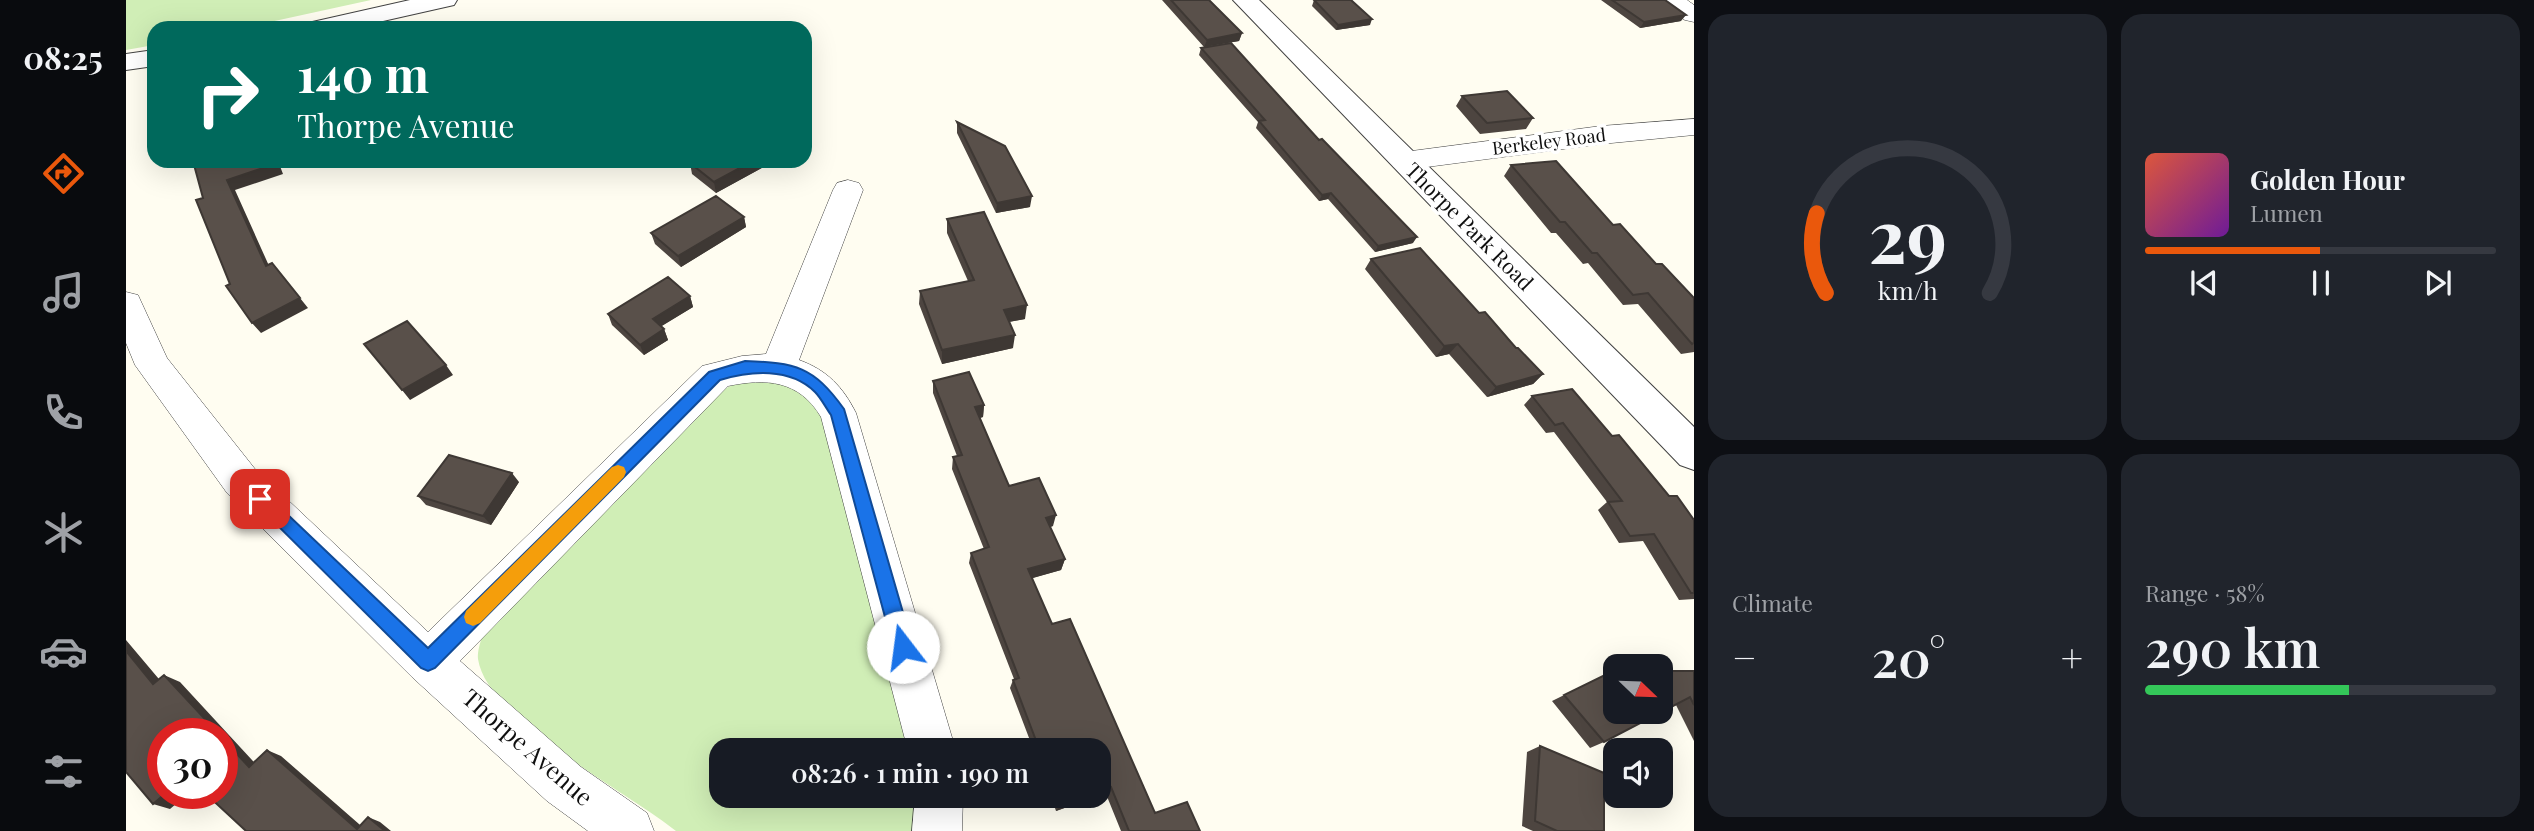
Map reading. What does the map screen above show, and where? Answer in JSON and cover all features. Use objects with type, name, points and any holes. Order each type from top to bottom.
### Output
[{"type":"street","points":[[349,21],[445,0]]},
{"type":"street","name":"Thorpe Park Road","points":[[1245,0],[1694,453]]},
{"type":"street","points":[[1670,0],[1694,16]]},
{"type":"street","points":[[126,62],[147,59]]},
{"type":"street","name":"Berkeley Road","points":[[1404,161],[1601,135],[1694,127]]},
{"type":"street","points":[[778,368],[848,190]]},
{"type":"street","name":"Thorpe Avenue","points":[[126,304],[153,365],[241,481],[428,662],[564,784],[629,831]]},
{"type":"street","points":[[428,662],[715,376],[745,366],[778,368],[796,372],[820,387],[838,413],[928,738]]},
{"type":"street","points":[[937,831],[938,808]]},
{"type":"green space","points":[[126,0],[371,0],[275,21],[147,21],[147,46],[126,50]]},
{"type":"green space","points":[[758,380],[788,383],[803,390],[823,412],[909,738],[709,738],[709,808],[921,808],[918,831],[676,831],[532,730],[506,706],[487,682],[478,659],[483,633],[708,398],[732,385]]},
{"type":"building","points":[[1171,0],[1209,0],[1242,33],[1207,40]]},
{"type":"building","points":[[1314,0],[1351,0],[1372,19],[1338,25]]},
{"type":"building","points":[[1612,0],[1665,0],[1686,15],[1644,22]]},
{"type":"building","points":[[1231,43],[1319,140],[1322,139],[1417,237],[1378,246],[1331,193],[1322,195],[1259,121],[1265,120],[1201,48]]},
{"type":"building","points":[[1507,91],[1533,118],[1487,123],[1462,96]]},
{"type":"building","points":[[957,122],[1005,146],[1032,196],[997,203]]},
{"type":"building","points":[[1556,161],[1613,225],[1620,224],[1656,264],[1662,264],[1694,298],[1694,343],[1692,344],[1648,293],[1633,295],[1597,253],[1592,253],[1565,222],[1560,222],[1511,165]]},
{"type":"building","points":[[195,168],[263,168],[227,180],[266,266],[272,263],[300,298],[252,323],[226,286],[230,284],[196,200],[203,198]]},
{"type":"building","points":[[696,168],[740,168],[714,182]]},
{"type":"building","points":[[716,196],[744,217],[678,256],[651,233]]},
{"type":"building","points":[[984,212],[1027,305],[1004,310],[1015,335],[942,350],[920,291],[974,280],[947,219]]},
{"type":"building","points":[[1420,248],[1479,313],[1485,312],[1543,374],[1496,387],[1458,344],[1444,346],[1371,259]]},
{"type":"building","points":[[668,277],[690,296],[653,319],[664,329],[640,345],[608,314]]},
{"type":"building","points":[[407,321],[446,365],[402,390],[364,344]]},
{"type":"building","points":[[969,372],[984,405],[975,407],[1009,486],[1039,478],[1056,515],[1046,518],[1065,559],[1028,569],[1052,624],[1070,619],[1155,813],[1187,802],[1200,831],[1129,831],[1111,787],[1111,738],[1035,738],[1013,680],[1019,678],[971,553],[989,547],[953,457],[962,455],[933,381]]},
{"type":"building","points":[[1572,389],[1612,436],[1619,435],[1669,496],[1677,496],[1694,520],[1694,593],[1691,593],[1654,534],[1630,536],[1608,502],[1622,501],[1563,423],[1555,425],[1532,396]]},
{"type":"building","points":[[449,455],[512,473],[483,516],[418,496]]},
{"type":"building","points":[[126,651],[153,684],[164,675],[204,718],[147,718],[147,797],[126,772]]},
{"type":"building","points":[[1673,671],[1694,671],[1694,705],[1690,697],[1673,706]]},
{"type":"building","points":[[1603,676],[1603,724],[1638,724],[1612,738],[1603,738],[1603,741],[1564,695]]},
{"type":"building","points":[[1540,746],[1603,773],[1604,831],[1557,831],[1535,821]]},
{"type":"building","points":[[267,750],[357,829],[368,817],[385,831],[246,831],[222,809],[238,809],[238,755],[249,767]]},
{"type":"slow traffic","points":[[473,617],[618,472]]},
{"type":"route","points":[[260,499],[428,662],[715,376],[745,366],[796,372],[820,387],[838,413],[903,647]]}]
